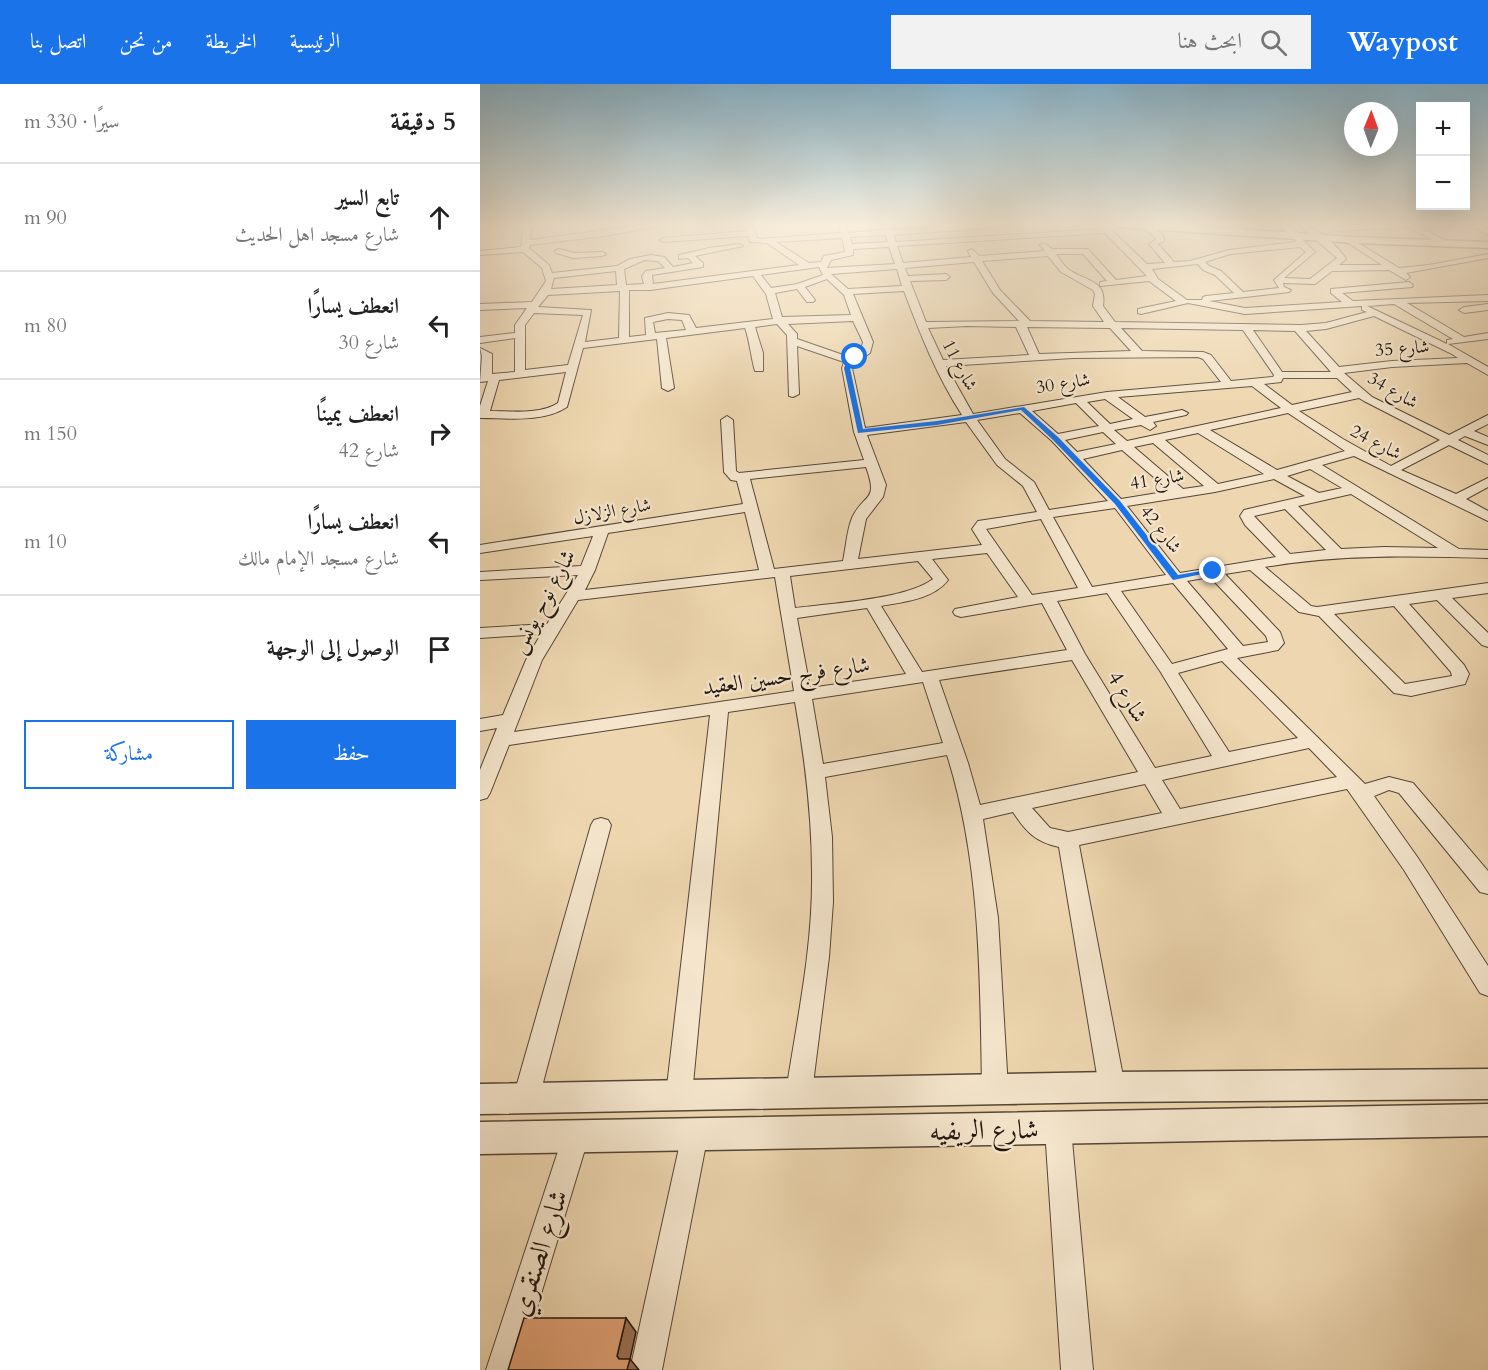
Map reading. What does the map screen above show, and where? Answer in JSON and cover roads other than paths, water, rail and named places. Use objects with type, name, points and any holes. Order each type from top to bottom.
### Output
[{"type":"street","points":[[520,374],[519,340],[522,321],[545,292],[547,284]]},
{"type":"street","points":[[622,284],[624,340]]},
{"type":"street","points":[[652,284],[656,290]]},
{"type":"street","points":[[545,292],[656,290],[680,284]]},
{"type":"street","points":[[763,284],[780,321],[790,330],[794,341],[793,394]]},
{"type":"street","points":[[841,284],[850,296],[868,347],[850,361],[847,368],[860,432],[879,480],[879,491],[859,518],[849,565]]},
{"type":"street","points":[[846,292],[905,284]]},
{"type":"street","name":"شارع 11","points":[[905,284],[921,326],[970,418],[1001,463],[1026,480],[1087,592]]},
{"type":"street","points":[[992,284],[1024,324],[1035,357]]},
{"type":"street","points":[[1094,285],[1104,284]]},
{"type":"street","points":[[1160,284],[1188,302],[1245,311],[1294,298]]},
{"type":"street","points":[[1230,284],[1241,295]]},
{"type":"street","points":[[1282,284],[1294,298]]},
{"type":"street","points":[[768,291],[799,285],[810,300]]},
{"type":"street","points":[[1094,285],[1100,291],[1100,310],[1139,354]]},
{"type":"street","points":[[1409,300],[1409,285],[1334,291],[1355,305],[1440,343],[1487,370]]},
{"type":"street","points":[[1140,311],[1241,295],[1355,305],[1409,300],[1486,303]]},
{"type":"street","points":[[1396,301],[1447,329],[1462,340]]},
{"type":"street","points":[[1464,310],[1486,303]]},
{"type":"street","points":[[480,307],[588,311],[563,405],[557,409],[545,412],[482,415],[487,378],[487,354],[482,351]]},
{"type":"street","points":[[668,388],[656,336],[648,320],[666,311],[686,317],[692,332]]},
{"type":"street","points":[[1245,311],[1266,326],[1277,340]]},
{"type":"street","points":[[921,326],[951,323],[1024,324],[1075,333],[1114,326],[1162,330],[1245,326],[1331,329],[1352,319],[1376,313]]},
{"type":"street","points":[[1300,328],[1295,321],[1319,316]]},
{"type":"street","points":[[578,346],[780,321],[856,318]]},
{"type":"street","points":[[1352,319],[1369,329]]},
{"type":"street","points":[[749,325],[758,353],[759,369]]},
{"type":"street","points":[[1245,326],[1275,379]]},
{"type":"street","points":[[1208,327],[1215,339]]},
{"type":"street","points":[[1447,329],[1465,327]]},
{"type":"street","name":"شارع 34","points":[[1300,328],[1338,373],[1360,394],[1378,406],[1488,460]]},
{"type":"street","points":[[1075,333],[1092,355]]},
{"type":"street","points":[[1440,343],[1488,336]]},
{"type":"street","points":[[480,340],[519,340]]},
{"type":"street","points":[[507,348],[519,340]]},
{"type":"street","points":[[794,341],[850,361]]},
{"type":"street","points":[[482,351],[496,350]]},
{"type":"street","points":[[939,363],[1092,355],[1203,355],[1229,385]]},
{"type":"street","name":"شارع 35","points":[[1275,379],[1338,373],[1392,364],[1471,360]]},
{"type":"street","points":[[487,378],[574,368]]},
{"type":"street","name":"شارع 30","points":[[860,432],[970,418],[1107,395],[1256,384],[1275,379]]},
{"type":"street","name":"شارع 24","points":[[1256,384],[1290,410],[1354,452],[1391,471],[1458,498],[1488,517]]},
{"type":"street","points":[[1073,457],[1360,394]]},
{"type":"street","points":[[1107,395],[1145,422],[1215,488]]},
{"type":"street","points":[[1078,399],[1124,446],[1180,493]]},
{"type":"street","name":"شارع 42","points":[[1022,408],[1056,438],[1118,503],[1232,654],[1356,787],[1411,864],[1488,986]]},
{"type":"street","points":[[1056,438],[1108,430],[1182,413]]},
{"type":"street","points":[[1391,471],[1488,419]]},
{"type":"street","points":[[727,420],[732,475],[743,477],[871,463]]},
{"type":"street","points":[[1200,429],[1275,475],[1318,498]]},
{"type":"street","points":[[1465,432],[1488,441]]},
{"type":"street","name":"شارع 41","points":[[1028,600],[980,532],[982,524],[1215,488],[1275,475],[1354,452]]},
{"type":"street","points":[[1311,464],[1455,553]]},
{"type":"street","points":[[743,477],[788,614],[814,772],[823,874],[822,908],[799,1092]]},
{"type":"street","points":[[1458,498],[1488,482]]},
{"type":"street","points":[[1285,558],[1250,522],[1247,516],[1254,511],[1352,490]]},
{"type":"street","points":[[1288,504],[1337,553]]},
{"type":"street","name":"شارع الزلازل","points":[[480,549],[751,507]]},
{"type":"street","name":"شارع نوح يونس","points":[[480,792],[534,660],[588,570],[602,531]]},
{"type":"street","points":[[574,596],[991,548]]},
{"type":"street","points":[[961,612],[1047,597],[1112,589],[1285,558],[1337,553],[1488,555]]},
{"type":"street","points":[[788,614],[871,602],[924,591],[940,583],[939,577],[923,556]]},
{"type":"street","points":[[1252,564],[1305,609],[1324,613],[1488,588]]},
{"type":"street","points":[[480,576],[588,570]]},
{"type":"street","points":[[1168,670],[1272,646],[1276,643],[1276,638],[1213,571]]},
{"type":"street","points":[[1112,589],[1168,670],[1224,760]]},
{"type":"street","points":[[1441,595],[1488,642]]},
{"type":"street","name":"شارع 4","points":[[1047,597],[1077,654],[1174,817]]},
{"type":"street","points":[[871,602],[923,677],[954,748],[973,813],[982,861],[989,924],[995,1089]]},
{"type":"street","points":[[1324,613],[1400,689],[1411,690],[1460,680],[1461,674],[1458,669],[1399,602]]},
{"type":"street","points":[[480,633],[552,628]]},
{"type":"street","name":"شارع فرج حسين العقيد","points":[[502,740],[1077,654]]},
{"type":"street","points":[[678,1095],[720,707]]},
{"type":"street","points":[[480,725],[510,720]]},
{"type":"street","points":[[973,813],[1312,741]]},
{"type":"street","points":[[814,772],[954,748]]},
{"type":"street","points":[[1018,804],[1037,832],[1045,837],[1068,840],[1174,817],[1394,782],[1406,788],[1488,886]]},
{"type":"street","points":[[526,1098],[602,825]]},
{"type":"street","points":[[1068,840],[1112,1087]]},
{"type":"street","name":"شارع الريفيه","points":[[480,1099],[1112,1087],[1488,1084]]},
{"type":"street","name":"شارع الريفيه","points":[[480,1138],[1488,1120]]},
{"type":"street","points":[[1058,1129],[1077,1370]]},
{"type":"street","points":[[646,1370],[695,1134]]},
{"type":"street","name":"شارع الصنقري","points":[[502,1370],[576,1136]]}]
